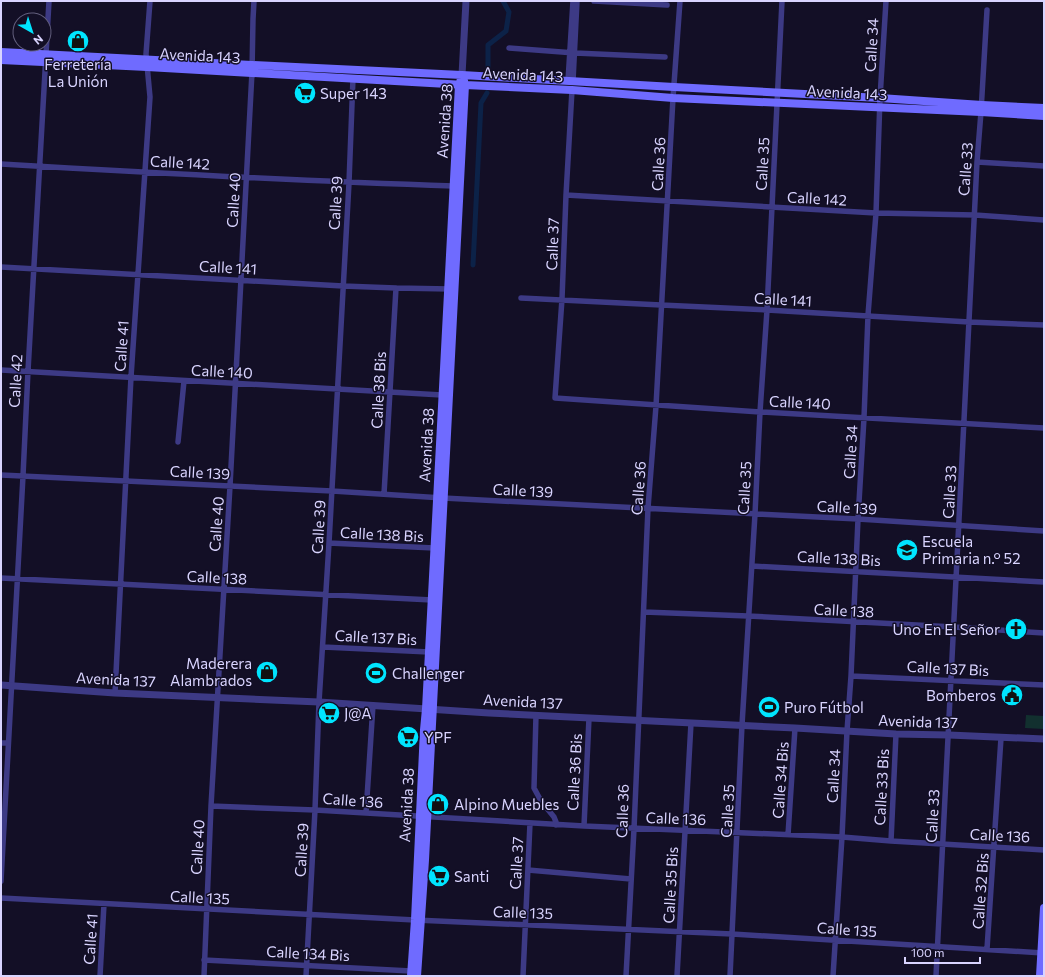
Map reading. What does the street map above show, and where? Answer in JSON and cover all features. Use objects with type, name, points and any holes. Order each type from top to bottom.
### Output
[{"type":"main road","name":"Avenida 143","points":[[1,52],[46,58],[252,69],[462,75],[880,98],[1044,116]]},
{"type":"main road","name":"Avenida 143","points":[[1,60],[46,58]]},
{"type":"main road","name":"Avenida 143","points":[[252,69],[353,78],[572,90],[673,98],[880,107],[1044,108]]},
{"type":"main road","name":"Avenida 38","points":[[413,974],[418,920],[462,75]]},
{"type":"main road","name":"Avenida 38","points":[[429,709],[429,652],[434,548],[440,498],[442,395],[451,289],[454,186],[462,85]]},
{"type":"main road","points":[[1040,976],[1043,953],[1044,908]]},
{"type":"street","name":"Calle 42","points":[[1,881],[3,794],[8,743],[49,1]]},
{"type":"street","name":"Calle 41","points":[[115,693],[127,480],[131,377],[150,97],[147,63],[150,1]]},
{"type":"street","name":"Calle 40","points":[[204,976],[211,806],[230,486],[252,69],[254,1]]},
{"type":"street","points":[[462,75],[466,1]]},
{"type":"street","points":[[571,81],[573,1]]},
{"type":"street","points":[[572,53],[577,1]]},
{"type":"street","points":[[594,1],[667,5]]},
{"type":"street","name":"Calle 36","points":[[626,976],[648,508],[656,406],[673,98],[680,1]]},
{"type":"street","name":"Calle 35","points":[[730,976],[748,616],[767,310],[782,1]]},
{"type":"street","name":"Calle 34","points":[[833,976],[854,622],[868,315],[876,213],[880,98],[886,1]]},
{"type":"street","name":"Calle 33","points":[[936,976],[977,162],[982,108],[987,10]]},
{"type":"street","points":[[509,48],[572,53],[665,57]]},
{"type":"street","name":"Calle 39","points":[[306,976],[319,702],[349,183],[353,78]]},
{"type":"street","name":"Calle 37","points":[[555,398],[562,299],[572,90]]},
{"type":"street","points":[[977,162],[1044,166]]},
{"type":"street","name":"Calle 142","points":[[1,164],[349,183],[454,186]]},
{"type":"street","name":"Calle 142","points":[[566,195],[876,213],[975,215],[1044,220]]},
{"type":"street","name":"Calle 141","points":[[1,267],[343,286],[451,289]]},
{"type":"street","name":"Calle 38 Bis","points":[[384,494],[396,288]]},
{"type":"street","name":"Calle 141","points":[[521,298],[1044,325]]},
{"type":"street","name":"Calle 140","points":[[1,370],[442,395]]},
{"type":"street","points":[[178,442],[184,381]]},
{"type":"street","name":"Calle 140","points":[[555,398],[656,406],[1044,428]]},
{"type":"street","name":"Calle 139","points":[[1,475],[127,480],[440,498],[858,519],[1044,531]]},
{"type":"street","name":"Calle 138 Bis","points":[[329,543],[434,548]]},
{"type":"street","name":"Calle 138 Bis","points":[[752,566],[1044,582]]},
{"type":"street","name":"Calle 138","points":[[1,578],[432,600]]},
{"type":"street","name":"Calle 138","points":[[644,612],[748,616],[1044,633]]},
{"type":"street","name":"Calle 137 Bis","points":[[323,647],[429,652]]},
{"type":"street","name":"Calle 137 Bis","points":[[851,676],[1044,685]]},
{"type":"street","name":"Avenida 137","points":[[1,685],[115,693],[319,702],[638,721],[742,725],[896,734],[1044,739]]},
{"type":"street","points":[[366,813],[373,705]]},
{"type":"street","points":[[536,715],[534,788],[541,801],[554,818],[556,825]]},
{"type":"street","name":"Calle 36 Bis","points":[[584,826],[589,718]]},
{"type":"street","name":"Calle 35 Bis","points":[[677,976],[691,723]]},
{"type":"street","name":"Calle 34 Bis","points":[[788,835],[795,728]]},
{"type":"street","name":"Calle 33 Bis","points":[[891,842],[896,734]]},
{"type":"street","name":"Calle 32 Bis","points":[[987,949],[995,848],[1001,738]]},
{"type":"street","points":[[1,743],[8,743]]},
{"type":"street","name":"Calle 136","points":[[211,806],[315,810],[634,829],[842,837],[891,842],[1044,850]]},
{"type":"street","name":"Calle 37","points":[[523,976],[524,924],[530,823]]},
{"type":"street","points":[[528,870],[631,879]]},
{"type":"street","name":"Calle 135","points":[[1,898],[418,920],[732,934],[1043,953]]},
{"type":"street","name":"Calle 41","points":[[100,976],[104,904]]},
{"type":"street","name":"Calle 134 Bis","points":[[204,960],[307,965],[413,974]]},
{"type":"green space","points":[[1026,715],[1044,716],[1044,729],[1025,728]]},
{"type":"waterway","points":[[488,69],[488,45],[506,31],[509,12],[503,1]]},
{"type":"waterway","points":[[473,265],[481,103],[487,93]]},
{"type":"place","name":"Ferretería La Unión","points":[[78,41]]},
{"type":"place","name":"Super 143","points":[[305,93]]},
{"type":"place","name":"Escuela Primaria n.° 52","points":[[907,550]]},
{"type":"place","name":"Uno En El Señor","points":[[1016,629]]},
{"type":"place","name":"Maderera Alambrados","points":[[267,672]]},
{"type":"place","name":"Challenger","points":[[376,673]]},
{"type":"place","name":"Bomberos","points":[[1012,695]]},
{"type":"place","name":"Puro Fútbol","points":[[769,707]]},
{"type":"place","name":"J@A","points":[[329,713]]},
{"type":"place","name":"YPF","points":[[408,737]]},
{"type":"place","name":"Alpino Muebles","points":[[438,804]]},
{"type":"place","name":"Santi","points":[[439,876]]}]
